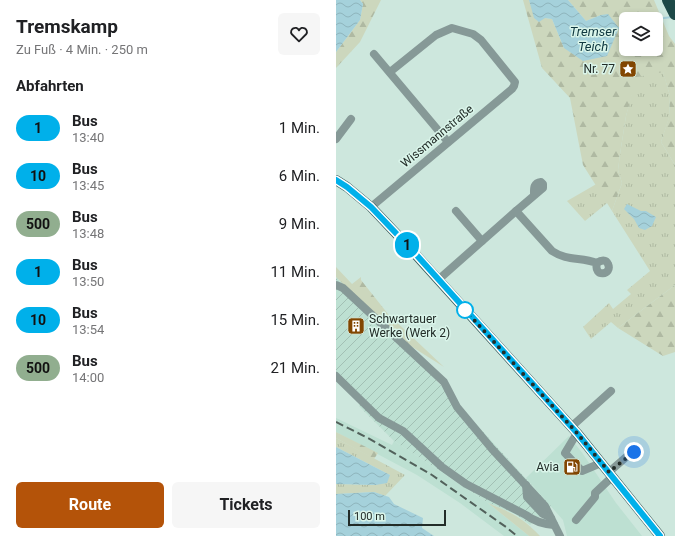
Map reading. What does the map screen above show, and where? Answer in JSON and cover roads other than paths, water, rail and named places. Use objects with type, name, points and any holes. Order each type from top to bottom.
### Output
[{"type":"highway","points":[[668,0],[675,13]]},
{"type":"main road","points":[[336,180],[371,207],[406,244],[574,430],[660,536]]},
{"type":"street","name":"Wissmannstraße","points":[[371,207],[512,89],[515,82],[481,40],[473,34],[452,28],[436,35],[390,72]]},
{"type":"street","points":[[374,54],[448,142]]},
{"type":"street","points":[[336,139],[351,119]]},
{"type":"street","points":[[438,280],[534,195]]},
{"type":"street","points":[[456,210],[482,241]]},
{"type":"street","points":[[516,211],[552,251],[558,255],[565,258],[588,260],[597,263]]},
{"type":"street","points":[[336,286],[343,288],[444,382],[457,407],[545,506],[560,536]]},
{"type":"street","points":[[336,376],[379,418],[403,431],[442,467],[466,484],[533,520],[545,524],[552,522]]},
{"type":"street","points":[[601,463],[582,471],[565,453],[574,430],[610,391]]},
{"type":"street","points":[[576,520],[595,497],[596,492],[610,475],[632,452],[636,452],[639,455]]},
{"type":"water","points":[[336,0],[360,0],[363,4],[360,20],[336,52]]},
{"type":"water","name":"Tremser Teich","points":[[529,0],[568,0],[586,21],[608,14],[619,28],[607,56],[583,61],[564,48],[552,19],[545,18],[539,22],[534,18]]},
{"type":"water","points":[[627,204],[641,211],[646,211],[656,217],[652,226],[645,230],[639,228],[634,219],[624,209]]},
{"type":"water","points":[[336,447],[390,475],[387,483],[376,485],[336,484]]},
{"type":"water","points":[[374,492],[389,497],[394,504],[423,518],[422,528],[434,536],[336,536],[336,494]]},
{"type":"waterway","points":[[663,18],[672,17]]},
{"type":"railway","points":[[336,422],[368,438],[432,475],[517,536]]},
{"type":"place","name":"Nr. 77","points":[[628,69]]},
{"type":"place","name":"Schwartauer Werke (Werk 2)","points":[[356,326]]},
{"type":"place","name":"Avia","points":[[572,467]]}]
